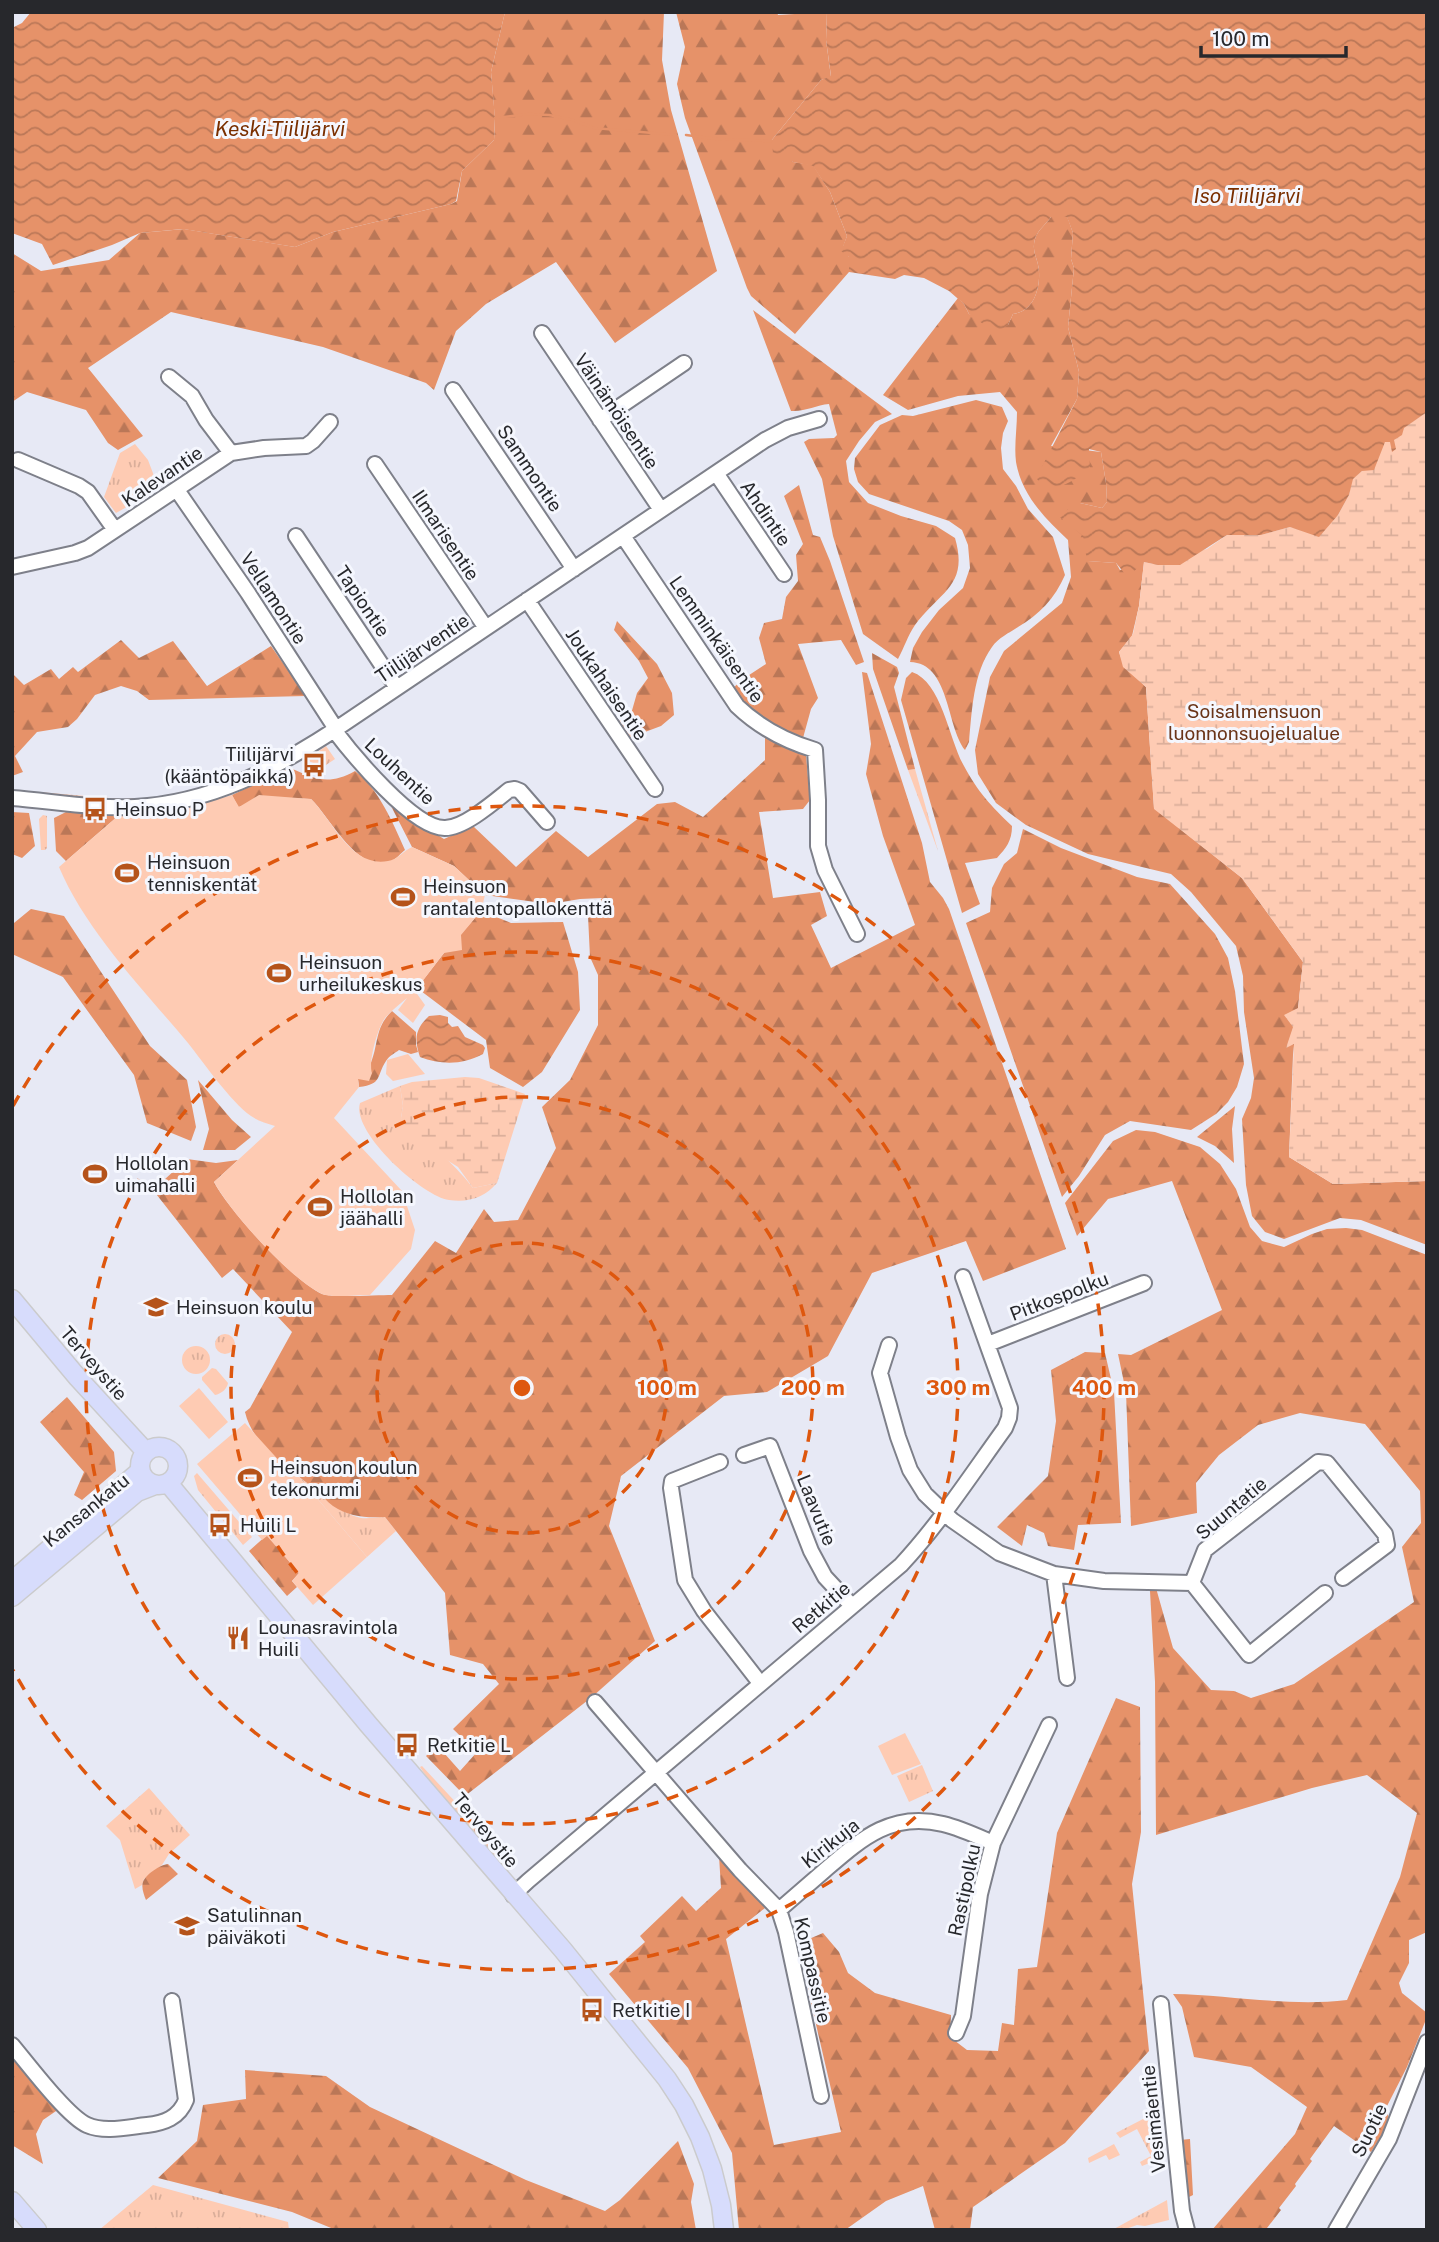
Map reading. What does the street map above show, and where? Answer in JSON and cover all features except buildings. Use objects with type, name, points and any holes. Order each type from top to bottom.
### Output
[{"type":"main road","name":"Terveystie","points":[[12,1299],[78,1378],[146,1452]]},
{"type":"main road","points":[[162,1447],[175,1455],[178,1470],[173,1480],[161,1484],[144,1478],[140,1471],[140,1462],[146,1452],[162,1447]]},
{"type":"main road","name":"Kansankatu","points":[[12,1581],[140,1471]]},
{"type":"main road","name":"Terveystie","points":[[161,1484],[563,1951],[667,2079],[700,2137],[712,2169],[724,2230]]},
{"type":"main road","name":"Kansankatu","points":[[12,1597],[137,1492],[161,1484]]},
{"type":"main road","points":[[12,2201],[37,2230]]},
{"type":"street","name":"Väinämöisentie","points":[[542,333],[661,510]]},
{"type":"street","points":[[600,420],[684,363]]},
{"type":"street","points":[[169,377],[192,396],[231,453]]},
{"type":"street","name":"Sammontie","points":[[453,390],[574,569]]},
{"type":"street","name":"Tiilijärventie","points":[[12,798],[134,807],[184,800],[218,791],[266,771],[335,730],[782,430],[819,419]]},
{"type":"street","name":"Kalevantie","points":[[12,568],[75,554],[116,530],[231,453],[306,446],[330,422]]},
{"type":"street","points":[[18,460],[88,492],[116,530]]},
{"type":"street","name":"Ilmarisentie","points":[[375,464],[486,628]]},
{"type":"street","name":"Ahdintie","points":[[716,473],[784,574]]},
{"type":"street","name":"Vellamontie","points":[[177,490],[241,582],[335,730]]},
{"type":"street","name":"Lemminkäisentie","points":[[623,536],[737,706],[769,732],[815,750],[818,846],[825,870],[857,934]]},
{"type":"street","name":"Tapiontie","points":[[296,537],[397,688]]},
{"type":"street","name":"Joukahaisentie","points":[[527,600],[654,789]]},
{"type":"street","name":"Louhentie","points":[[335,730],[355,758],[382,786],[408,810],[430,825],[444,828],[458,825],[509,790],[515,789],[529,800],[547,822]]},
{"type":"street","name":"Retkitie","points":[[513,1895],[901,1565],[944,1513],[1004,1428],[1010,1408],[963,1276]]},
{"type":"street","name":"Pitkospolku","points":[[988,1344],[1144,1283]]},
{"type":"street","points":[[889,1345],[880,1373],[910,1470],[925,1494],[944,1513],[999,1553],[1054,1574],[1104,1581],[1192,1583],[1249,1655],[1325,1593]]},
{"type":"street","name":"Laavutie","points":[[744,1455],[770,1447],[811,1551],[825,1577],[852,1606]]},
{"type":"street","points":[[720,1462],[672,1481],[685,1580],[704,1611],[760,1683]]},
{"type":"street","name":"Suuntatie","points":[[1192,1583],[1205,1550],[1318,1462],[1327,1463],[1385,1534],[1387,1545],[1343,1578]]},
{"type":"street","points":[[1054,1574],[1068,1678]]},
{"type":"street","name":"Kompassitie","points":[[595,1702],[740,1870],[779,1910],[821,2096]]},
{"type":"street","name":"Rastipolku","points":[[957,2033],[963,2016],[980,1894],[993,1843],[1049,1724]]},
{"type":"street","name":"Kirikuja","points":[[779,1910],[859,1841],[901,1822],[944,1824],[993,1843]]},
{"type":"street","points":[[12,2045],[72,2115],[87,2125],[106,2129],[155,2124],[176,2116],[186,2101],[172,2001]]},
{"type":"street","name":"Vesimäentie","points":[[1161,2004],[1182,2211],[1187,2230]]},
{"type":"street","name":"Suotie","points":[[1336,2230],[1389,2139],[1427,2042]]},
{"type":"green space","points":[[505,12],[664,12],[662,60],[671,110],[717,271],[615,343],[556,262],[486,304],[456,331],[434,390],[426,383],[323,347],[171,312],[88,368],[143,436],[118,450],[108,443],[86,410],[27,392],[12,402],[12,253],[41,271],[109,260],[140,233],[184,229],[295,247],[333,232],[457,201],[462,171],[494,140],[491,72]]},
{"type":"green space","points":[[676,12],[777,12],[778,15],[827,12],[826,40],[831,77],[821,80],[771,141],[793,162],[813,165],[830,192],[847,236],[843,247],[849,257],[849,272],[795,334],[751,296],[747,288],[685,118],[677,84],[685,47]]},
{"type":"green space","points":[[1067,216],[1073,233],[1071,259],[1074,268],[1068,327],[1079,372],[1077,399],[1051,446],[1101,452],[1107,502],[1102,508],[1080,503],[1088,561],[1116,563],[1120,570],[1144,562],[1139,606],[1132,636],[1119,652],[1124,666],[1146,687],[1154,808],[1242,878],[1303,962],[1293,1055],[1289,1157],[1333,1184],[1427,1181],[1427,1245],[1361,1220],[1340,1218],[1284,1239],[1265,1232],[1252,1216],[1246,1185],[1242,1119],[1251,1098],[1254,1078],[1244,1012],[1243,976],[1236,946],[1191,892],[1171,874],[1088,854],[1026,825],[996,803],[978,774],[975,750],[990,677],[1004,651],[1062,603],[1071,577],[1068,540],[1043,515],[1023,485],[1015,456],[1017,412],[1000,392],[958,396],[908,410],[883,395],[958,298],[969,314],[1008,325],[1013,314],[1026,309],[1034,299],[1039,279],[1034,248],[1036,236],[1051,217]]},
{"type":"green space","points":[[753,310],[892,414],[875,422],[846,461],[849,482],[868,503],[936,526],[955,538],[958,567],[955,578],[915,625],[898,659],[863,634],[833,536],[822,479],[804,442],[809,439],[834,438],[837,435],[829,404],[791,411]]},
{"type":"green space","points":[[976,400],[1002,407],[1008,421],[1001,448],[1003,469],[1028,509],[1053,537],[1065,575],[1046,605],[997,641],[986,657],[977,680],[969,742],[965,750],[940,684],[933,673],[923,665],[910,662],[913,648],[922,632],[939,610],[963,588],[970,568],[968,545],[962,530],[949,521],[869,494],[858,482],[854,469],[855,458],[880,425],[902,415],[913,416]]},
{"type":"green space","name":"Soisalmensuon luonnonsuojelualue","points":[[1427,412],[1427,1181],[1333,1184],[1289,1157],[1294,1044],[1286,1048],[1293,1027],[1284,1015],[1298,1008],[1303,962],[1242,878],[1154,809],[1146,687],[1123,667],[1119,652],[1133,634],[1144,562],[1153,564],[1207,549],[1227,535],[1261,535],[1290,527],[1312,532],[1338,515],[1349,495],[1352,479],[1362,471],[1385,442],[1394,440],[1403,428]]},
{"type":"green space","points":[[135,444],[148,460],[159,489],[116,513],[104,497],[120,453]]},
{"type":"green space","points":[[799,485],[813,535],[820,537],[830,561],[864,662],[856,665],[841,640],[798,644],[818,698],[811,709],[803,738],[763,719],[732,689],[766,664],[759,638],[764,623],[782,619],[786,597],[798,581],[796,555],[803,544],[784,496]]},
{"type":"green space","points":[[617,621],[657,664],[672,693],[674,715],[661,726],[645,732],[631,714],[637,693],[648,678],[639,661],[614,630]]},
{"type":"green space","points":[[121,640],[139,658],[173,641],[207,686],[271,646],[306,696],[149,700],[137,691],[121,686],[95,695],[68,727],[37,732],[15,756],[23,772],[12,776],[12,673],[24,685],[51,669],[59,679],[73,667],[78,672]]},
{"type":"green space","points":[[872,653],[897,667],[899,673],[894,687],[915,769],[908,770],[873,669]]},
{"type":"green space","points":[[862,672],[867,673],[922,843],[930,882],[949,909],[1066,1249],[983,1281],[966,1241],[872,1273],[828,1356],[767,1392],[724,1396],[621,1476],[609,1526],[655,1641],[592,1697],[465,1796],[426,1756],[437,1745],[460,1771],[477,1752],[453,1729],[499,1684],[483,1664],[450,1655],[445,1593],[385,1517],[358,1516],[333,1506],[264,1447],[256,1436],[245,1412],[250,1408],[292,1332],[233,1269],[222,1278],[153,1190],[187,1159],[216,1163],[238,1160],[214,1182],[222,1195],[278,1260],[309,1286],[322,1294],[335,1296],[392,1295],[435,1241],[456,1253],[484,1209],[494,1222],[518,1220],[556,1148],[542,1107],[570,1080],[598,1025],[598,975],[590,957],[588,916],[602,898],[550,904],[485,895],[454,866],[412,847],[391,806],[444,839],[473,826],[516,867],[556,831],[588,857],[657,804],[675,802],[703,817],[765,760],[765,737],[806,755],[810,800],[803,809],[759,812],[773,898],[820,892],[827,916],[811,925],[831,968],[915,925],[883,836],[866,774],[871,744]]},
{"type":"green space","points":[[912,672],[931,687],[938,699],[959,755],[974,784],[1012,826],[1008,844],[997,858],[965,863],[980,904],[962,913],[901,700],[906,678]]},
{"type":"green space","points":[[628,714],[641,732],[631,739],[619,721]]},
{"type":"green space","points":[[326,746],[335,759],[323,767],[306,760]]},
{"type":"green space","points":[[290,768],[329,780],[355,771],[364,778],[378,797],[405,850],[392,861],[380,863],[368,860],[346,843],[311,799],[285,798],[238,807],[232,795]]},
{"type":"green space","points":[[915,769],[938,851],[908,770]]},
{"type":"green space","points":[[39,792],[144,800],[116,802],[38,795]]},
{"type":"green space","name":"Heinsuon urheilukeskus","points":[[232,795],[239,807],[259,795],[311,799],[344,841],[363,857],[388,861],[412,847],[454,866],[485,895],[481,911],[461,935],[462,950],[444,953],[415,991],[425,1005],[413,1023],[398,1010],[407,998],[385,1018],[374,1045],[369,1081],[358,1079],[359,1087],[334,1118],[402,1191],[415,1230],[411,1249],[370,1295],[326,1295],[309,1286],[262,1244],[222,1195],[214,1182],[275,1126],[251,1116],[226,1092],[100,937],[70,891],[59,867],[118,816],[193,806]]},
{"type":"green space","points":[[12,812],[29,813],[35,846],[22,858],[12,854]]},
{"type":"green space","points":[[66,812],[118,816],[66,861],[56,851],[54,818]]},
{"type":"green space","points":[[43,815],[47,816],[47,848],[41,850],[39,819]]},
{"type":"green space","points":[[1023,829],[1061,848],[1137,877],[1170,884],[1215,934],[1228,958],[1244,1064],[1237,1087],[1228,1102],[1216,1114],[1191,1130],[1130,1121],[1105,1135],[1062,1197],[966,923],[990,912],[992,888],[1004,864],[1017,853]]},
{"type":"green space","points":[[31,909],[64,916],[150,1046],[187,1080],[196,1127],[191,1141],[147,1123],[134,1075],[63,977],[12,954],[12,922]]},
{"type":"green space","points":[[481,911],[511,923],[563,922],[578,972],[580,1010],[542,1072],[523,1087],[490,1068],[486,1040],[417,988]]},
{"type":"green space","points":[[392,1011],[416,1032],[418,1052],[411,1054],[399,1050],[387,1059],[372,1084],[359,1087],[358,1079],[369,1067],[382,1024]]},
{"type":"green space","points":[[408,1054],[425,1074],[393,1081],[386,1074],[387,1060]]},
{"type":"green space","points":[[479,1078],[525,1094],[497,1183],[473,1188],[458,1167],[407,1135],[401,1118],[403,1106],[400,1086],[412,1082]]},
{"type":"green space","points":[[198,1080],[232,1120],[251,1137],[235,1150],[203,1150],[209,1129]]},
{"type":"green space","points":[[400,1086],[403,1106],[401,1118],[448,1160],[473,1188],[497,1183],[492,1188],[470,1200],[449,1200],[422,1187],[391,1161],[366,1130],[360,1115],[360,1103]]},
{"type":"green space","points":[[1235,1106],[1232,1129],[1234,1163],[1215,1146],[1197,1137]]},
{"type":"green space","points":[[1136,1130],[1155,1132],[1200,1147],[1220,1164],[1236,1189],[1250,1227],[1262,1241],[1284,1247],[1327,1229],[1346,1228],[1362,1230],[1427,1255],[1427,1932],[1409,1940],[1409,1963],[1399,1983],[1402,1993],[1427,2013],[1427,2017],[1407,2067],[1387,2106],[1389,2123],[1371,2152],[1334,2126],[1310,2159],[1312,2161],[1279,2208],[1281,2210],[1268,2230],[1212,2230],[1295,2134],[1307,2107],[1251,2067],[1194,2057],[1182,2007],[1173,1994],[1304,2002],[1347,2000],[1400,1877],[1417,1813],[1367,1775],[1312,1788],[1156,1835],[1155,1682],[1150,1591],[1156,1588],[1173,1648],[1211,1690],[1234,1691],[1251,1698],[1294,1684],[1414,1602],[1402,1547],[1421,1523],[1420,1491],[1365,1424],[1300,1413],[1258,1425],[1219,1455],[1196,1483],[1197,1513],[1131,1526],[1126,1392],[1118,1354],[1131,1355],[1222,1310],[1172,1181],[1108,1199],[1077,1236],[1065,1203],[1113,1141]]},
{"type":"green space","points":[[221,1334],[229,1334],[235,1344],[229,1354],[221,1354],[215,1348],[215,1340]]},
{"type":"green space","points":[[196,1346],[206,1350],[210,1360],[206,1370],[196,1374],[186,1370],[182,1360],[186,1350]]},
{"type":"green space","points":[[1085,1352],[1105,1353],[1114,1392],[1121,1523],[1078,1525],[1074,1550],[1048,1546],[1044,1533],[1027,1525],[1022,1546],[997,1527],[1048,1476],[1056,1421],[1051,1370]]},
{"type":"green space","points":[[212,1368],[228,1383],[223,1391],[215,1395],[202,1380]]},
{"type":"green space","points":[[199,1388],[228,1422],[209,1439],[179,1406]]},
{"type":"green space","points":[[67,1397],[114,1452],[116,1471],[82,1500],[74,1495],[84,1472],[40,1422]]},
{"type":"green space","points":[[245,1423],[283,1465],[299,1477],[367,1557],[313,1605],[292,1581],[299,1573],[267,1536],[262,1540],[197,1464]]},
{"type":"green space","points":[[197,1473],[252,1537],[243,1545],[198,1490],[194,1476]]},
{"type":"green space","points":[[299,1477],[344,1511],[361,1518],[385,1517],[396,1531],[367,1557]]},
{"type":"green space","points":[[267,1535],[299,1573],[292,1581],[297,1587],[287,1596],[249,1551]]},
{"type":"green space","points":[[1116,1698],[1140,1707],[1141,1832],[1132,1884],[1149,2051],[1065,2143],[973,2207],[970,2230],[935,2230],[923,2186],[886,2201],[845,2230],[739,2230],[732,2153],[688,2068],[609,1974],[645,1942],[640,1936],[682,1896],[696,1911],[721,1888],[719,1856],[765,1908],[726,1939],[774,2145],[841,2132],[808,1990],[809,1939],[823,1933],[839,1952],[848,1973],[875,1993],[951,2015],[950,2037],[967,2050],[998,2051],[1002,2023],[1014,2025],[1018,1969],[1037,1967],[1057,1833]]},
{"type":"green space","points":[[905,1733],[921,1764],[892,1775],[878,1746]]},
{"type":"green space","points":[[922,1765],[933,1791],[909,1802],[897,1776]]},
{"type":"green space","points":[[422,1766],[462,1809],[455,1815],[440,1797],[420,1767]]},
{"type":"green space","points":[[149,1788],[190,1835],[135,1889],[120,1840],[106,1826]]},
{"type":"green space","points":[[467,1815],[506,1869],[495,1862],[460,1820]]},
{"type":"green space","points":[[168,1864],[178,1874],[146,1900],[143,1882],[154,1870]]},
{"type":"green space","points":[[12,2057],[59,2109],[43,2120],[36,2134],[43,2164],[12,2145]]},
{"type":"green space","points":[[245,2070],[326,2076],[370,2107],[526,2180],[605,2211],[620,2200],[678,2141],[694,2184],[691,2202],[696,2230],[336,2230],[292,2212],[158,2178],[197,2141],[203,2105],[246,2099]]},
{"type":"green space","points":[[1158,2115],[1162,2162],[1157,2160],[1142,2166],[1140,2162],[1151,2156],[1137,2129],[1120,2138],[1116,2133],[1145,2118]]},
{"type":"green space","points":[[1190,2139],[1193,2195],[1187,2198],[1180,2140]]},
{"type":"green space","points":[[1114,2144],[1120,2155],[1109,2160],[1106,2155],[1089,2163],[1088,2158]]},
{"type":"green space","points":[[153,2185],[288,2222],[289,2230],[99,2230]]},
{"type":"green space","points":[[1167,2200],[1169,2220],[1112,2230]]},
{"type":"water","name":"Keski-Tiilijärvi","points":[[31,12],[505,12],[491,72],[494,140],[462,171],[456,201],[451,204],[333,232],[295,247],[183,229],[140,233],[53,265],[42,244],[12,233],[12,28],[22,23]]},
{"type":"water","name":"Iso Tiilijärvi","points":[[827,12],[1427,12],[1427,412],[1404,428],[1402,435],[1394,440],[1396,449],[1392,452],[1390,442],[1385,442],[1374,470],[1362,471],[1353,479],[1349,495],[1338,515],[1319,537],[1290,527],[1261,535],[1227,535],[1180,565],[1144,562],[1132,573],[1125,574],[1116,563],[1087,561],[1083,536],[1057,515],[1080,503],[1102,508],[1107,502],[1101,452],[1089,449],[1090,468],[1059,487],[1047,490],[1036,478],[1077,399],[1079,372],[1068,327],[1074,268],[1071,259],[1073,233],[1067,217],[1051,217],[1038,233],[1034,248],[1039,279],[1034,299],[1026,309],[1013,314],[1008,325],[996,333],[969,314],[964,304],[949,291],[924,278],[904,275],[895,279],[849,272],[849,257],[841,251],[847,236],[830,192],[813,166],[793,162],[773,152],[771,141],[821,80],[831,76],[826,40]]},
{"type":"water","points":[[429,1016],[448,1017],[448,1023],[452,1027],[458,1026],[465,1037],[483,1045],[483,1054],[452,1063],[420,1057],[417,1045],[418,1030]]},
{"type":"waterway","points":[[495,118],[528,114],[549,115],[594,128],[676,135]]},
{"type":"waterway","points":[[686,135],[771,141]]},
{"type":"place","name":"Tiilijärvi (kääntöpaikka)","points":[[314,765]]},
{"type":"place","name":"Heinsuo P","points":[[95,809]]},
{"type":"place","name":"Heinsuon tenniskentät","points":[[127,873]]},
{"type":"place","name":"Heinsuon rantalentopallokenttä","points":[[403,897]]},
{"type":"place","name":"Heinsuon urheilukeskus","points":[[279,973]]},
{"type":"place","name":"Hollolan uimahalli","points":[[95,1174]]},
{"type":"place","name":"Hollolan jäähalli","points":[[320,1207]]},
{"type":"place","name":"Heinsuon koulu","points":[[156,1307]]},
{"type":"place","name":"Heinsuon koulun tekonurmi","points":[[250,1478]]},
{"type":"place","name":"Huili L","points":[[220,1525]]},
{"type":"place","name":"Lounasravintola Huili","points":[[238,1638]]},
{"type":"place","name":"Retkitie L","points":[[407,1745]]},
{"type":"place","name":"Satulinnan päiväkoti","points":[[187,1926]]},
{"type":"place","name":"Retkitie I","points":[[592,2010]]}]
